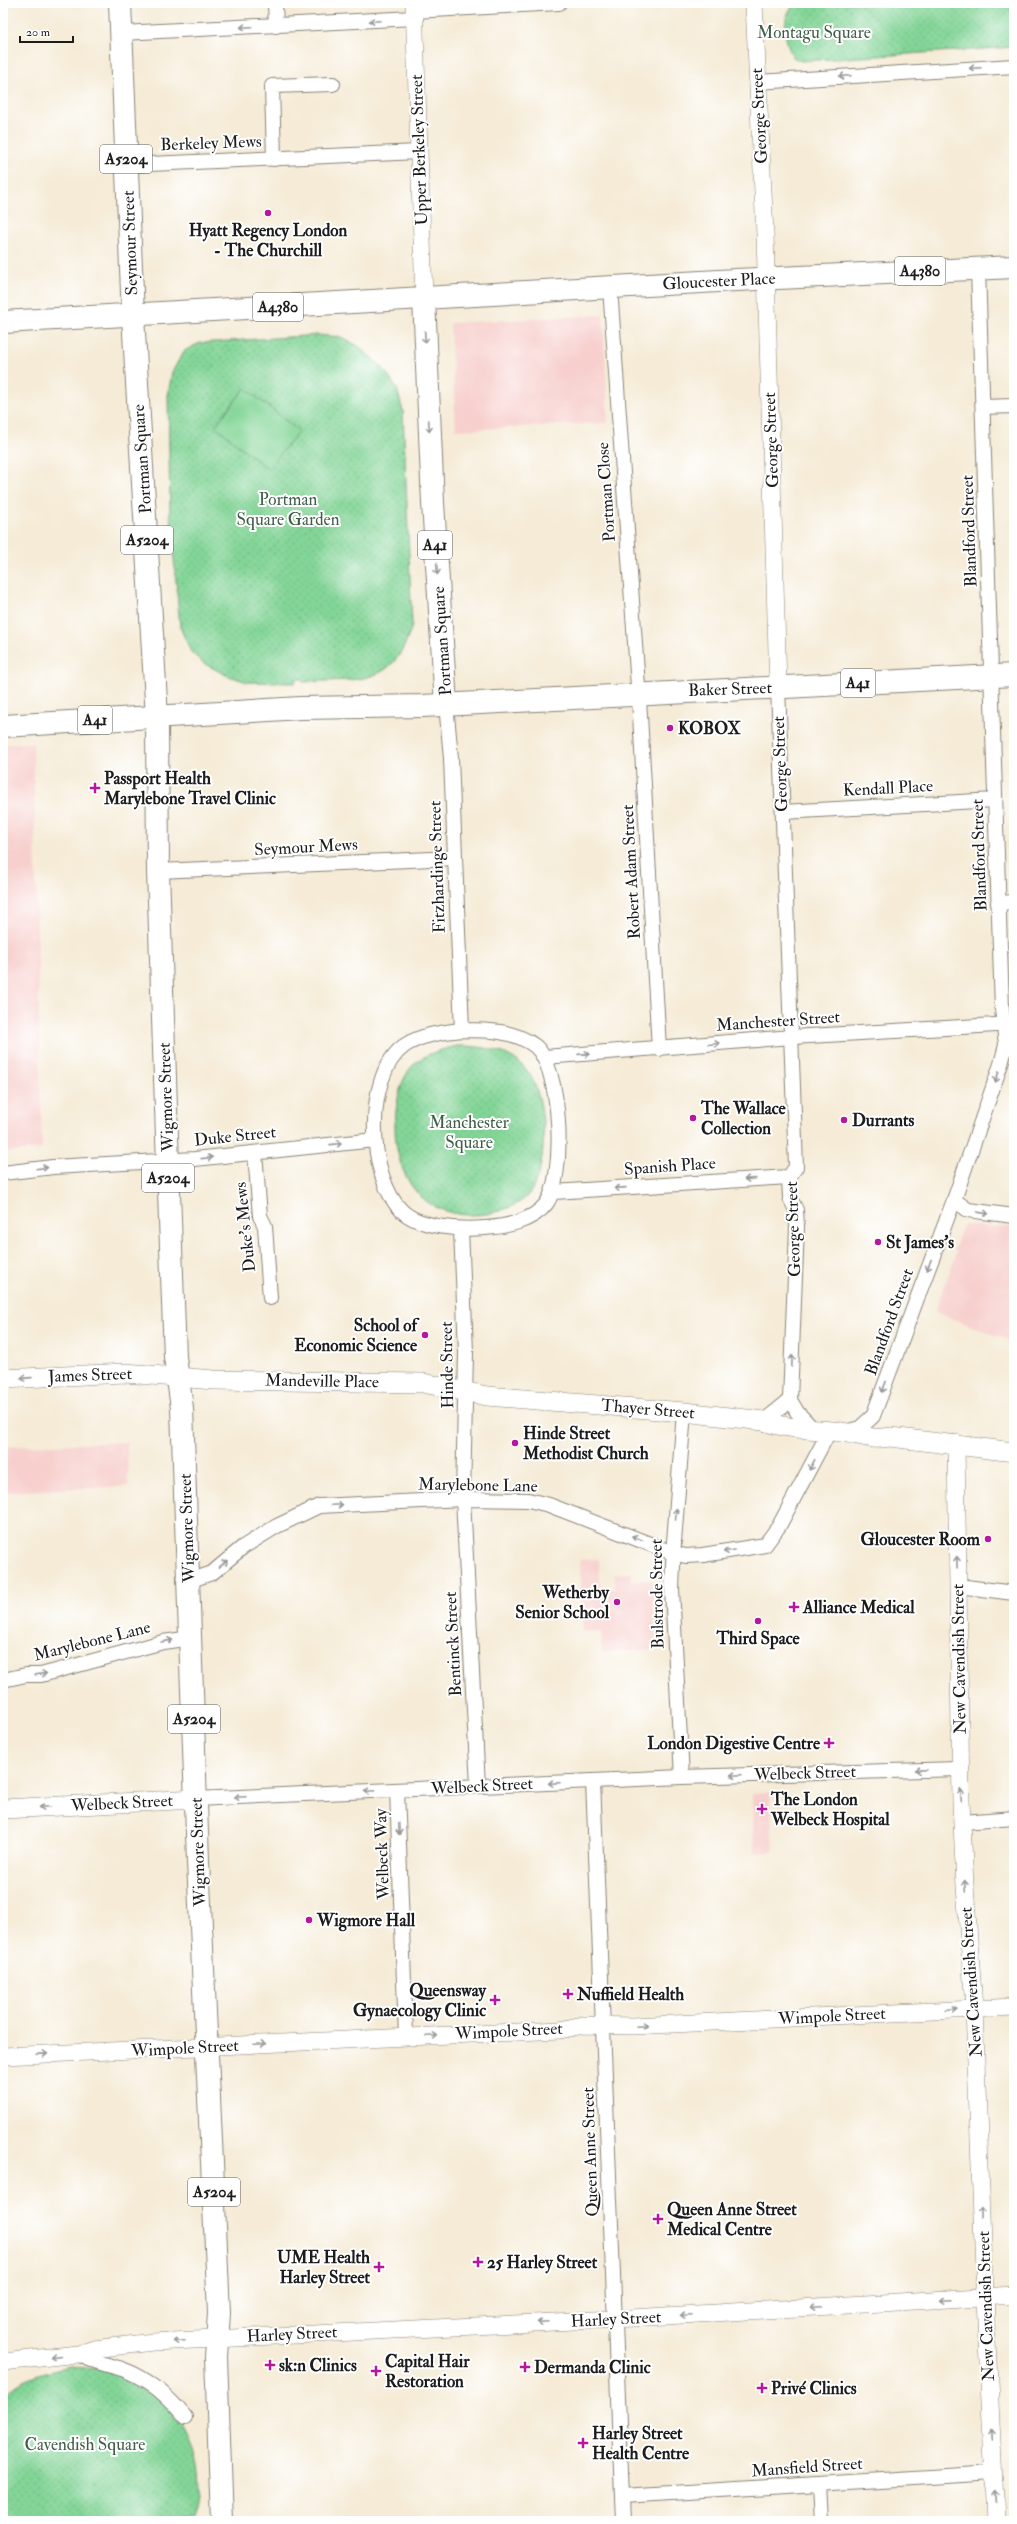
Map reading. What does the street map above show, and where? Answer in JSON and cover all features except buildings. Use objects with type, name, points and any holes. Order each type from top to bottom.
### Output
[{"type":"main road","name":"Seymour Street","points":[[120,3],[133,316]]},
{"type":"main road","name":"Gloucester Place","points":[[424,298],[765,278],[1014,267]]},
{"type":"main road","name":"A4380","points":[[3,322],[133,316],[424,298]]},
{"type":"main road","name":"Portman Square","points":[[133,316],[157,718],[301,708],[446,704],[433,510],[424,298]]},
{"type":"main road","name":"Baker Street","points":[[446,704],[1014,675]]},
{"type":"main road","name":"A41","points":[[3,726],[157,718]]},
{"type":"main road","name":"Wigmore Street","points":[[157,718],[158,871],[168,1160],[177,1377],[182,1408],[196,1799],[219,2313],[218,2338]]},
{"type":"main road","name":"James Street","points":[[3,1379],[125,1372],[177,1377]]},
{"type":"main road","name":"Mandeville Place","points":[[177,1377],[214,1380],[423,1383],[466,1390]]},
{"type":"main road","name":"Thayer Street","points":[[466,1390],[487,1396],[684,1412],[764,1421],[777,1426],[829,1430],[877,1440],[890,1437],[956,1443],[1014,1452]]},
{"type":"main road","name":"Welbeck Street","points":[[3,1810],[196,1799]]},
{"type":"main road","name":"A5204","points":[[218,2338],[216,2357],[222,2521]]},
{"type":"street","points":[[275,3],[276,26]]},
{"type":"street","points":[[122,33],[276,26],[414,11],[559,3]]},
{"type":"street","name":"George Street","points":[[754,3],[796,1167],[789,1177],[790,1198],[796,1210],[797,1228],[790,1400]]},
{"type":"street","name":"Upper Berkeley Street","points":[[414,11],[424,298]]},
{"type":"street","points":[[757,82],[1014,66]]},
{"type":"street","name":"Berkeley Mews","points":[[274,159],[272,86],[333,84]]},
{"type":"street","name":"Berkeley Mews","points":[[126,165],[419,152]]},
{"type":"street","name":"Blandford Street","points":[[874,1416],[954,1200],[1001,1064],[1009,1025],[998,903],[978,268]]},
{"type":"street","name":"Portman Close","points":[[610,287],[638,694]]},
{"type":"street","points":[[983,407],[1014,406]]},
{"type":"street","name":"Robert Adam Street","points":[[638,694],[659,1049]]},
{"type":"street","name":"Fitzhardinge Street","points":[[446,704],[450,745],[462,1030]]},
{"type":"street","points":[[3,717],[3,726]]},
{"type":"street","name":"Kendall Place","points":[[782,812],[995,800]]},
{"type":"street","name":"Seymour Mews","points":[[158,871],[455,858]]},
{"type":"street","points":[[998,903],[1014,902]]},
{"type":"street","name":"Manchester Street","points":[[545,1057],[659,1049],[792,1037],[1009,1025]]},
{"type":"street","points":[[462,1030],[509,1033],[535,1046],[545,1057],[554,1084],[558,1159],[554,1192],[545,1206],[534,1216],[511,1224],[461,1229],[431,1224],[404,1212],[395,1204],[383,1180],[376,1140],[376,1106],[387,1065],[403,1047],[438,1033],[462,1030]]},
{"type":"street","name":"Duke Street","points":[[3,1173],[53,1167],[255,1153],[376,1140]]},
{"type":"street","name":"Duke's Mews","points":[[255,1153],[260,1216],[265,1226],[270,1298]]},
{"type":"street","name":"Spanish Place","points":[[554,1192],[789,1177]]},
{"type":"street","points":[[954,1200],[968,1210],[1014,1216]]},
{"type":"street","name":"Hinde Street","points":[[461,1229],[466,1390],[463,1499]]},
{"type":"street","points":[[764,1421],[790,1400],[797,1412],[829,1430],[860,1428],[874,1416],[882,1430],[890,1437]]},
{"type":"street","name":"Bulstrode Street","points":[[682,1777],[672,1589],[673,1553],[684,1412]]},
{"type":"street","name":"Marylebone Lane","points":[[189,1581],[212,1573],[243,1547],[263,1534],[320,1506],[463,1499],[528,1500],[549,1505],[673,1553],[686,1556],[703,1555],[765,1545],[779,1526],[829,1430]]},
{"type":"street","name":"New Cavendish Street","points":[[956,1443],[960,1769],[974,2008],[985,2297],[996,2521]]},
{"type":"street","name":"Bentinck Street","points":[[463,1499],[478,1786]]},
{"type":"street","points":[[958,1586],[1014,1594]]},
{"type":"street","name":"Marylebone Lane","points":[[3,1680],[26,1674],[41,1675],[163,1642],[191,1638]]},
{"type":"street","name":"Welbeck Street","points":[[196,1799],[682,1777],[960,1769]]},
{"type":"street","name":"Queen Anne Street","points":[[593,1781],[623,2521]]},
{"type":"street","name":"Welbeck Way","points":[[398,1790],[406,2037]]},
{"type":"street","points":[[963,1822],[1014,1818]]},
{"type":"street","name":"Wimpole Street","points":[[3,2056],[560,2030],[603,2024],[634,2026],[1014,2007]]},
{"type":"street","name":"Harley Street","points":[[218,2338],[615,2319],[1014,2295]]},
{"type":"street","points":[[3,2362],[78,2354],[94,2349],[153,2342],[218,2338]]},
{"type":"street","points":[[78,2354],[93,2362],[121,2369],[150,2382],[171,2399],[185,2418]]},
{"type":"street","name":"Mansfield Street","points":[[622,2496],[994,2473]]},
{"type":"street","points":[[819,2484],[821,2521]]},
{"type":"shaded area","points":[[603,315],[608,423],[456,430],[450,323]]},
{"type":"shaded area","points":[[33,743],[42,1149],[3,1153],[3,744]]},
{"type":"shaded area","points":[[963,1225],[1014,1227],[1014,1342],[935,1312],[957,1252],[954,1250]]},
{"type":"shaded area","points":[[127,1442],[128,1486],[3,1492],[3,1447]]},
{"type":"shaded area","name":"Wetherby Senior School","points":[[599,1559],[600,1590],[615,1589],[615,1574],[632,1573],[632,1581],[652,1580],[656,1649],[602,1652],[601,1632],[583,1633],[580,1560]]},
{"type":"shaded area","name":"The London Welbeck Hospital","points":[[770,1792],[773,1852],[754,1853],[752,1793]]},
{"type":"green space","name":"Montagu Square","points":[[796,3],[1014,3],[1014,47],[801,61],[793,57],[790,51],[787,44],[785,29],[788,14]]},
{"type":"green space","name":"Portman Square Garden","points":[[318,335],[341,337],[358,346],[383,368],[397,389],[403,411],[412,625],[404,646],[395,660],[384,670],[371,676],[357,679],[303,682],[301,679],[296,679],[295,683],[247,682],[226,675],[203,663],[191,652],[180,627],[170,513],[168,395],[172,372],[184,351],[200,343]]},
{"type":"green space","points":[[245,388],[299,431],[268,469],[215,426]]},
{"type":"green space","name":"Manchester Square","points":[[457,1046],[484,1048],[501,1052],[517,1061],[524,1067],[532,1078],[538,1093],[542,1111],[543,1148],[536,1182],[525,1198],[503,1210],[486,1214],[465,1215],[446,1211],[431,1204],[418,1194],[408,1180],[401,1164],[396,1145],[395,1125],[397,1104],[405,1076],[418,1060],[437,1051]]},
{"type":"green space","name":"Cavendish Square","points":[[71,2366],[97,2368],[116,2372],[154,2392],[167,2404],[178,2418],[194,2450],[200,2486],[194,2521],[3,2521],[3,2394],[27,2379],[53,2370]]},
{"type":"place","name":"Hyatt Regency London - The Churchill","points":[[268,213]]},
{"type":"place","name":"KOBOX","points":[[670,728]]},
{"type":"place","name":"Passport Health Marylebone Travel Clinic","points":[[95,788]]},
{"type":"place","name":"The Wallace Collection","points":[[693,1118]]},
{"type":"place","name":"Durrants","points":[[844,1120]]},
{"type":"place","name":"St James's","points":[[878,1242]]},
{"type":"place","name":"School of Economic Science","points":[[425,1335]]},
{"type":"place","name":"Hinde Street Methodist Church","points":[[515,1443]]},
{"type":"place","name":"Gloucester Room","points":[[988,1539]]},
{"type":"place","name":"Wetherby Senior School","points":[[617,1602]]},
{"type":"place","name":"Alliance Medical","points":[[794,1607]]},
{"type":"place","name":"Third Space","points":[[758,1621]]},
{"type":"place","name":"London Digestive Centre","points":[[829,1743]]},
{"type":"place","name":"The London Welbeck Hospital","points":[[762,1809]]},
{"type":"place","name":"Wigmore Hall","points":[[309,1920]]},
{"type":"place","name":"Nuffield Health","points":[[568,1994]]},
{"type":"place","name":"Queensway Gynaecology Clinic","points":[[495,2000]]},
{"type":"place","name":"Queen Anne Street Medical Centre","points":[[658,2219]]},
{"type":"place","name":"25 Harley Street","points":[[478,2262]]},
{"type":"place","name":"UME Health Harley Street","points":[[379,2267]]},
{"type":"place","name":"sk:n Clinics","points":[[270,2365]]},
{"type":"place","name":"Dermanda Clinic","points":[[525,2367]]},
{"type":"place","name":"Capital Hair Restoration","points":[[376,2371]]},
{"type":"place","name":"Privé Clinics","points":[[762,2388]]},
{"type":"place","name":"Harley Street Health Centre","points":[[583,2443]]}]
